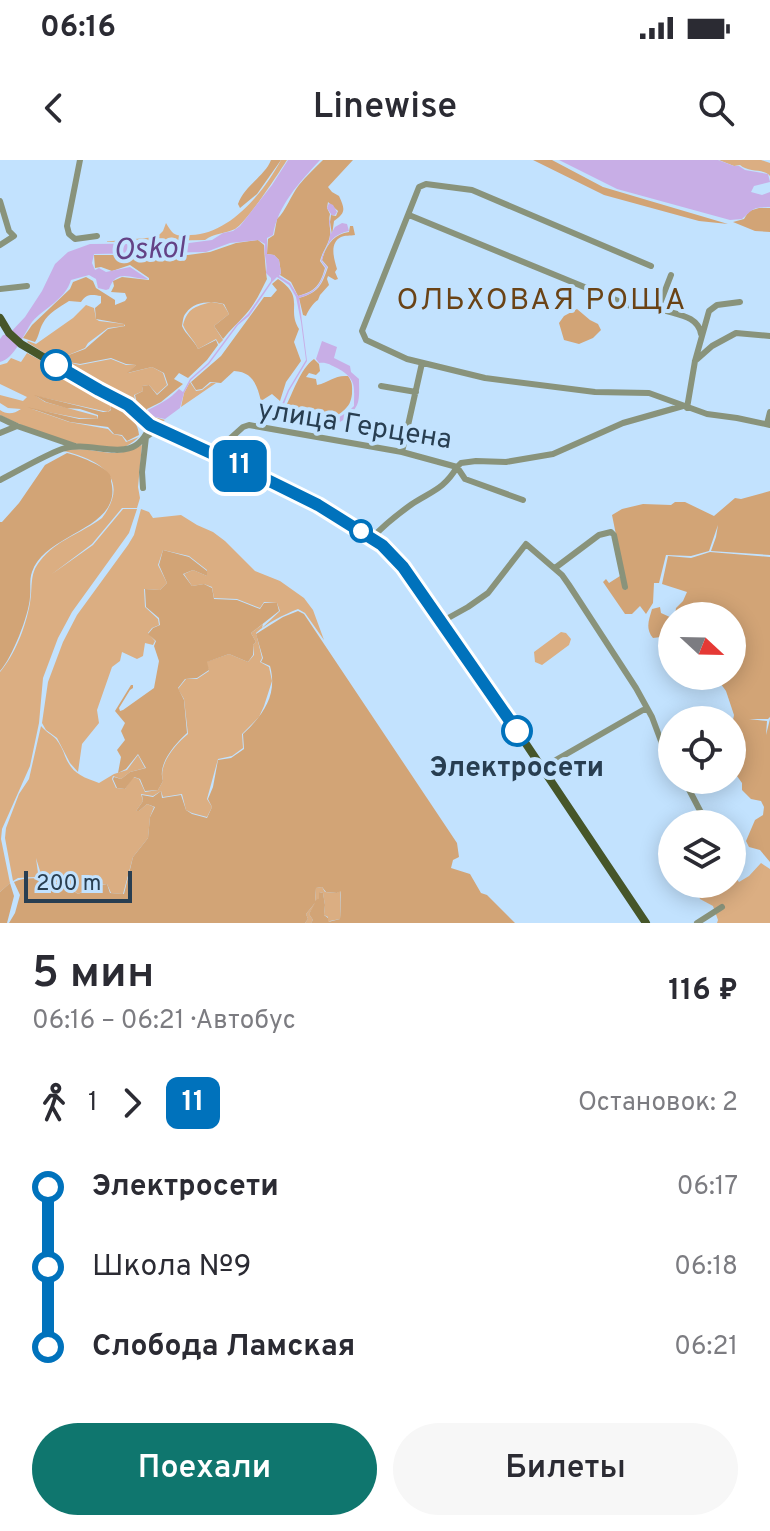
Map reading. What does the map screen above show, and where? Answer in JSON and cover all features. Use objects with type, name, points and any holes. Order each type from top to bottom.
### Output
[{"type":"main road","points":[[1,321],[21,344],[128,405],[154,427],[318,505],[372,538],[397,560],[646,923]]},
{"type":"street","points":[[80,160],[67,226],[69,234],[75,239],[97,236]]},
{"type":"street","points":[[651,266],[472,190],[426,184],[419,187],[362,331],[366,340],[407,359],[485,378],[595,392],[649,393],[707,414],[768,424],[770,412]]},
{"type":"street","points":[[0,201],[9,231],[14,236],[0,245]]},
{"type":"street","points":[[409,215],[638,309]]},
{"type":"street","points":[[671,275],[659,306],[695,321],[700,326],[701,337]]},
{"type":"street","points":[[0,289],[27,286]]},
{"type":"street","points":[[685,407],[709,311],[717,305],[740,302]]},
{"type":"street","points":[[695,361],[712,346],[736,333],[770,336]]},
{"type":"street","points":[[402,452],[422,363]]},
{"type":"street","points":[[381,386],[416,392]]},
{"type":"street","name":"улица Герцена","points":[[213,454],[249,425],[402,452],[457,467],[461,463],[506,462],[553,454],[623,423],[685,407]]},
{"type":"street","points":[[0,418],[78,446],[115,451],[129,450],[154,427]]},
{"type":"street","points":[[0,433],[17,426]]},
{"type":"street","points":[[143,488],[146,437]]},
{"type":"street","points":[[0,480],[63,449],[78,446]]},
{"type":"street","points":[[372,538],[414,503],[440,489],[457,467],[465,479],[523,500]]},
{"type":"street","points":[[555,568],[599,535],[611,532],[625,587]]},
{"type":"street","points":[[441,622],[488,593],[526,544],[562,575],[648,710],[658,734]]},
{"type":"street","points":[[542,768],[643,710],[648,710]]},
{"type":"street","points":[[697,923],[722,907]]},
{"type":"shaded area","points":[[271,160],[281,160],[257,194],[240,208],[241,198]]},
{"type":"shaded area","points":[[281,160],[287,160],[254,208],[235,229],[205,240],[101,242],[157,237],[166,223],[173,233],[179,235],[205,233],[219,227],[255,198]]},
{"type":"shaded area","points":[[323,160],[353,160],[328,187],[339,196],[343,210],[334,221],[332,235],[331,215],[336,216],[338,211],[328,202],[330,235],[320,261],[325,268],[321,279],[309,292],[298,296],[291,282],[280,275],[279,260],[267,254],[268,239],[274,235],[277,219],[296,189]]},
{"type":"shaded area","points":[[533,160],[552,160],[603,187],[728,224],[699,221],[604,195]]},
{"type":"shaded area","points":[[719,160],[761,160],[770,163],[770,176],[764,172]]},
{"type":"shaded area","points":[[770,208],[770,232],[755,231],[733,222],[744,219],[749,211]]},
{"type":"shaded area","points":[[350,226],[353,226],[355,235],[341,237],[334,247],[338,279],[328,276],[329,285],[306,316],[303,315],[299,298],[311,294],[321,283],[328,267],[322,260],[326,250],[331,241],[349,232]]},
{"type":"shaded area","points":[[258,240],[264,245],[267,279],[255,302],[223,339],[214,326],[229,314],[224,304],[204,303],[189,309],[182,326],[198,349],[216,340],[218,345],[188,378],[179,373],[174,379],[183,384],[147,409],[146,417],[138,408],[135,395],[143,391],[142,386],[149,385],[157,395],[168,385],[164,373],[152,367],[127,373],[136,365],[111,358],[80,364],[63,361],[66,356],[85,349],[108,329],[125,326],[96,319],[95,308],[101,303],[101,296],[89,295],[81,302],[69,301],[45,319],[35,342],[23,338],[32,325],[70,289],[73,282],[86,277],[93,281],[96,288],[115,300],[115,305],[127,298],[125,293],[111,292],[113,281],[122,277],[149,280],[130,265],[112,271],[95,268],[94,255],[188,255]]},
{"type":"shaded area","points":[[278,279],[294,298],[294,315],[299,329],[294,342],[301,361],[286,382],[280,401],[272,394],[261,401],[250,377],[234,371],[221,383],[210,382],[196,390],[191,382],[221,356],[264,297],[271,297],[277,290],[272,284]]},
{"type":"shaded area","points":[[211,302],[223,304],[229,314],[214,326],[223,340],[219,344],[216,339],[198,349],[183,325],[192,309]]},
{"type":"shaded area","points":[[86,305],[94,308],[99,321],[124,326],[108,328],[85,348],[66,356],[63,361],[80,365],[111,359],[136,365],[128,373],[152,367],[163,373],[167,385],[157,394],[149,385],[142,386],[143,391],[134,395],[137,408],[146,417],[147,410],[151,416],[165,420],[158,425],[27,342],[36,344]]},
{"type":"shaded area","points":[[577,309],[598,324],[601,330],[593,338],[579,344],[564,340],[559,323],[564,316]]},
{"type":"shaded area","points":[[27,353],[49,365],[56,375],[63,373],[110,402],[111,409],[108,412],[36,396],[45,402],[97,416],[98,419],[32,409],[69,422],[108,429],[122,436],[126,442],[139,437],[123,447],[94,447],[43,434],[0,415],[0,410],[10,413],[21,409],[8,408],[0,403],[0,395],[23,401],[27,397],[0,384],[0,365],[11,358],[21,362]]},
{"type":"shaded area","points":[[314,359],[320,371],[316,375],[309,373],[306,377],[316,379],[317,385],[343,376],[348,376],[351,381],[350,402],[337,415],[323,418],[287,413],[285,408],[297,382]]},
{"type":"shaded area","points":[[190,382],[196,391],[216,383],[181,407],[184,393]]},
{"type":"shaded area","points":[[34,395],[103,412],[111,410],[111,403],[133,420],[139,435],[127,441],[108,427],[70,422],[27,407],[79,419],[98,419],[98,415],[46,402]]},
{"type":"shaded area","points":[[142,445],[137,508],[122,508],[92,544],[52,574],[93,545],[123,509],[137,509],[129,533],[72,612],[43,678],[39,723],[30,766],[2,829],[1,839],[10,883],[0,892],[0,672],[23,630],[37,566],[54,548],[102,518],[114,492],[108,473],[100,466],[64,451],[121,453]]},
{"type":"shaded area","points":[[67,453],[103,468],[111,477],[112,497],[106,510],[95,521],[40,559],[31,575],[29,605],[23,625],[0,671],[0,522],[19,503],[45,465]]},
{"type":"shaded area","points":[[770,491],[770,555],[711,551],[718,525],[709,551],[691,556],[666,555],[659,583],[654,583],[653,603],[646,614],[640,606],[632,614],[625,614],[603,582],[606,579],[609,583],[620,576],[624,590],[627,589],[612,515],[622,509],[643,504],[685,502],[714,516],[735,498]]},
{"type":"shaded area","points":[[141,509],[153,518],[181,515],[213,532],[255,571],[280,581],[304,598],[313,610],[324,640],[305,613],[298,609],[256,633],[262,658],[260,662],[269,667],[272,681],[259,717],[242,734],[243,748],[232,756],[218,759],[207,799],[212,807],[207,817],[186,810],[182,794],[163,797],[161,791],[153,796],[141,794],[143,801],[136,811],[147,804],[154,807],[148,838],[133,857],[123,894],[111,893],[107,884],[93,886],[78,894],[67,885],[38,877],[40,871],[36,858],[36,877],[13,881],[6,828],[19,794],[29,779],[41,726],[56,739],[71,767],[83,777],[99,783],[114,774],[127,770],[138,755],[145,768],[130,772],[121,779],[113,776],[116,788],[125,789],[133,777],[139,779],[145,792],[158,790],[163,781],[166,761],[188,734],[184,699],[178,689],[186,679],[197,679],[209,671],[206,662],[229,654],[248,662],[254,655],[253,645],[256,642],[251,633],[263,624],[262,628],[280,611],[277,603],[264,602],[260,608],[237,599],[214,598],[212,587],[204,584],[192,586],[184,574],[193,570],[207,576],[207,570],[189,556],[163,550],[158,565],[167,583],[160,590],[144,589],[145,607],[158,619],[159,625],[148,633],[155,641],[153,645],[145,643],[143,656],[137,659],[122,652],[120,661],[112,667],[97,710],[99,723],[82,744],[78,772],[57,738],[42,723],[48,682],[77,615],[128,545]]},
{"type":"shaded area","points":[[163,550],[189,557],[207,571],[207,576],[193,570],[183,574],[192,586],[204,584],[212,588],[214,599],[237,600],[260,609],[264,603],[277,603],[279,611],[251,633],[256,642],[248,662],[229,654],[207,662],[209,670],[197,678],[185,679],[178,688],[184,700],[187,733],[165,761],[163,781],[158,790],[145,791],[140,779],[134,777],[125,789],[117,788],[114,777],[121,779],[130,772],[146,768],[138,754],[126,769],[118,773],[121,757],[117,750],[125,740],[121,731],[125,723],[115,711],[131,685],[133,688],[120,711],[154,688],[159,661],[154,646],[156,641],[148,634],[160,625],[159,618],[146,607],[145,589],[160,590],[167,583],[159,565]]},
{"type":"shaded area","points":[[710,552],[770,557],[770,717],[749,719],[767,721],[766,735],[770,719],[770,862],[760,850],[749,847],[746,841],[755,820],[763,815],[764,807],[761,801],[751,799],[746,794],[746,706],[731,706],[725,690],[746,690],[746,602],[682,602],[687,592],[662,584],[668,556],[691,558]]},
{"type":"shaded area","points":[[658,608],[658,637],[653,638],[648,624],[652,609]]},
{"type":"shaded area","points":[[298,611],[304,614],[457,843],[459,857],[453,860],[451,868],[470,874],[481,893],[487,895],[515,923],[311,923],[313,920],[309,914],[315,903],[306,914],[308,919],[305,923],[9,923],[20,895],[14,882],[22,879],[47,880],[78,894],[107,884],[110,893],[124,894],[133,857],[148,838],[150,817],[155,807],[147,804],[136,811],[143,801],[142,795],[153,797],[161,791],[162,798],[181,795],[186,810],[207,818],[212,807],[208,799],[218,760],[231,758],[244,749],[243,734],[262,712],[270,695],[270,666],[261,662],[263,658],[256,634]],"holes":[[[322,887],[326,892],[341,891],[340,919],[328,922],[324,915],[323,893],[319,892],[319,898],[315,901],[316,888]]]},
{"type":"shaded area","points":[[561,632],[571,639],[569,645],[542,665],[535,662],[534,652]]},
{"type":"shaded area","points":[[761,863],[770,869],[770,923],[717,923],[713,906],[700,898],[746,898],[746,878]]},
{"type":"shaded area","points":[[10,883],[14,896],[7,923],[0,923],[0,892]]},
{"type":"shaded area","points":[[322,887],[325,892],[337,893],[341,890],[340,919],[328,923],[328,917],[324,915],[323,893],[319,892],[319,898],[309,914],[313,920],[305,923],[308,919],[306,914],[315,903],[316,888]]},
{"type":"water","name":"Oskol","points":[[288,160],[320,160],[290,195],[273,235],[267,238],[267,254],[279,260],[279,276],[290,283],[298,296],[314,290],[322,279],[326,268],[321,261],[330,230],[331,234],[342,223],[347,224],[349,231],[338,235],[328,245],[323,255],[322,261],[327,267],[321,283],[315,290],[311,293],[299,298],[307,361],[282,409],[287,416],[328,420],[354,406],[354,388],[348,376],[316,359],[322,341],[337,347],[334,358],[350,366],[351,372],[359,379],[357,405],[343,420],[314,426],[285,420],[280,409],[288,390],[306,360],[296,297],[289,285],[277,277],[209,364],[191,380],[180,408],[165,419],[151,416],[148,410],[179,389],[183,392],[190,379],[208,363],[271,281],[266,273],[265,244],[258,240],[230,243],[206,252],[94,254],[92,263],[95,270],[99,268],[106,272],[130,267],[148,279],[121,276],[106,290],[98,288],[96,279],[89,275],[71,280],[59,298],[32,322],[14,351],[0,362],[0,339],[25,317],[55,264],[68,252],[90,244],[212,240],[240,226]]},
{"type":"water","points":[[559,160],[718,160],[768,174],[770,182],[754,186],[751,192],[762,195],[770,192],[770,207],[756,208],[742,219],[730,220],[617,189]]},
{"type":"water","points":[[329,203],[337,212],[330,217],[327,208]]},
{"type":"bus line","name":"11","points":[[56,365],[128,405],[150,425],[318,505],[382,545],[403,567],[517,731]]},
{"type":"place","name":"Электросети","points":[[517,731]]},
{"type":"district","name":"ОЛЬХОВАЯ РОЩА","points":[[542,299]]}]
